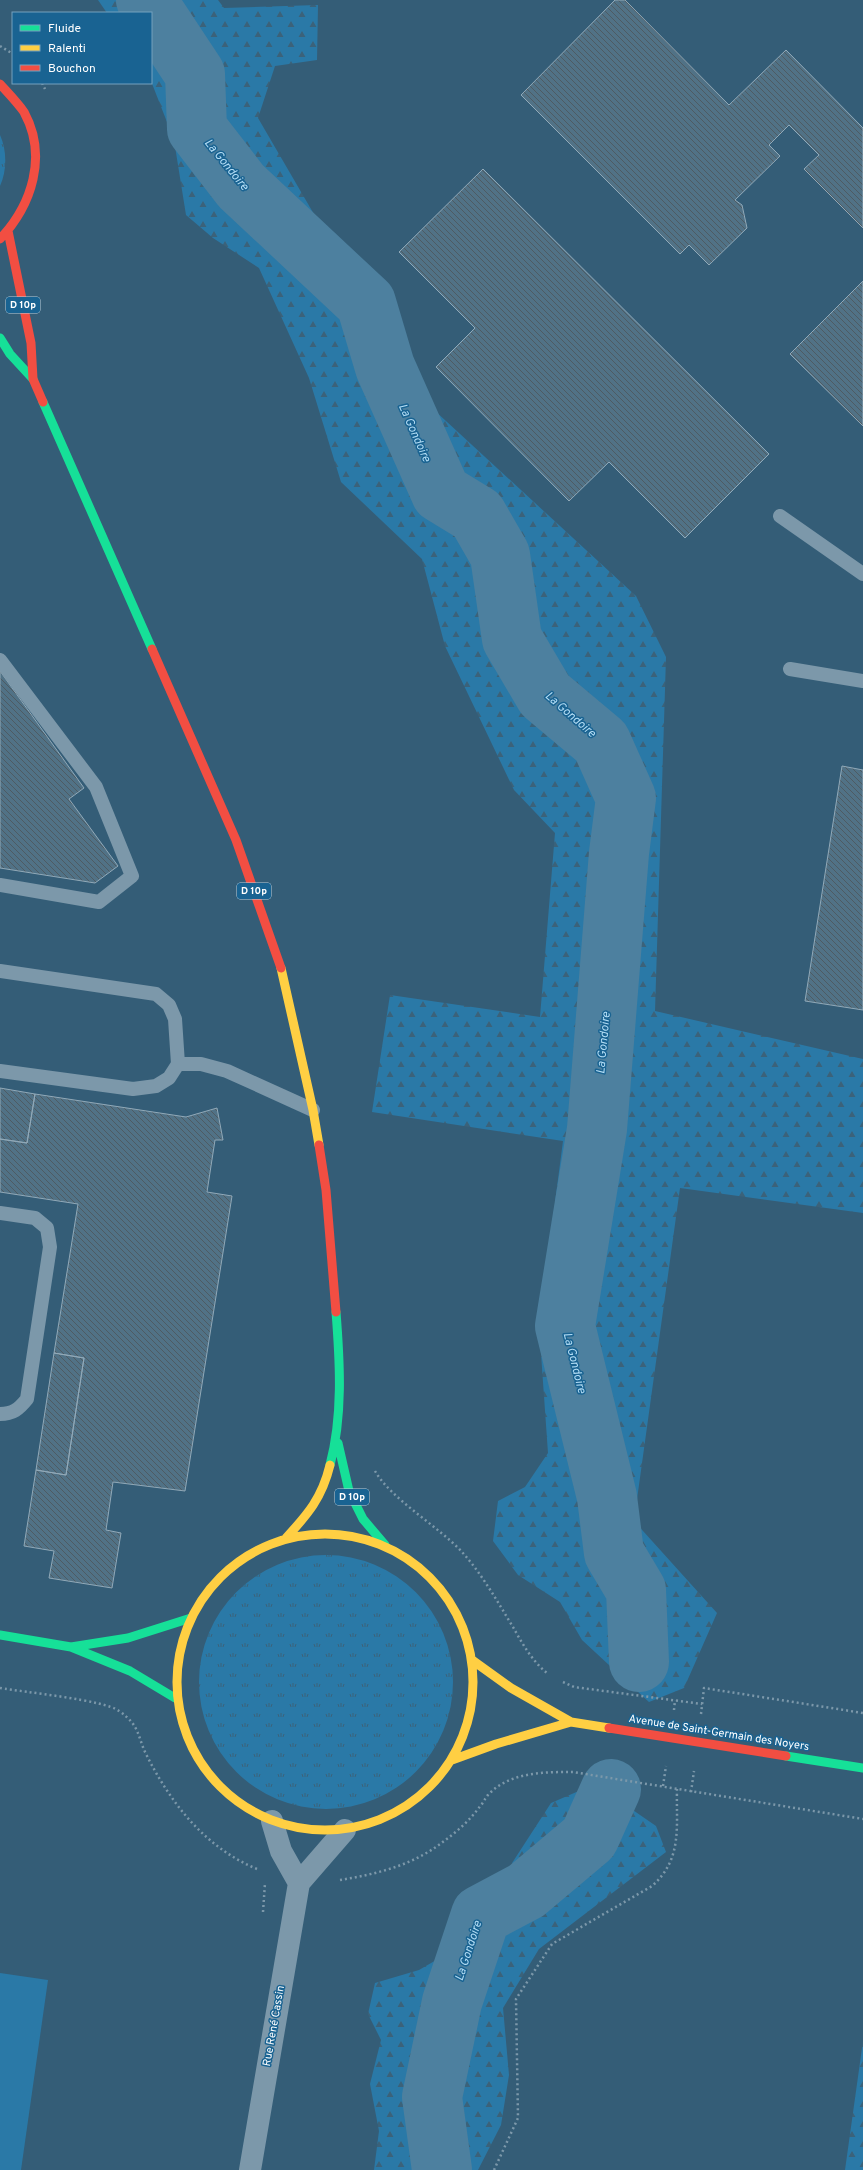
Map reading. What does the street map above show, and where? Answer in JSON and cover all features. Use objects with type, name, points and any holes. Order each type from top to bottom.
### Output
[{"type":"main road","points":[[0,84],[14,98],[25,115],[32,135],[36,155],[35,176],[30,196],[21,215],[0,238]]},
{"type":"main road","name":"D 10p","points":[[8,231],[31,343],[33,379]]},
{"type":"main road","name":"D 10p","points":[[0,338],[10,354],[33,379],[236,840],[278,956],[313,1110],[326,1190],[338,1347],[337,1439],[349,1491],[363,1519],[385,1545]]},
{"type":"main road","name":"D 10p","points":[[286,1538],[311,1511],[326,1481],[337,1439]]},
{"type":"main road","points":[[336,1533],[385,1545],[426,1573],[456,1612],[472,1660],[473,1694],[466,1729],[452,1760],[424,1794],[387,1817],[345,1830],[308,1830],[272,1821],[241,1805],[215,1782],[198,1757],[186,1732],[175,1698],[182,1638],[191,1618],[222,1574],[252,1552],[286,1538],[336,1533]]},
{"type":"main road","points":[[71,1646],[128,1638],[191,1618]]},
{"type":"main road","points":[[0,1635],[71,1646],[130,1671],[175,1698]]},
{"type":"main road","name":"Avenue de Saint-Germain des Noyers","points":[[472,1660],[511,1688],[571,1722],[863,1768]]},
{"type":"main road","name":"Avenue de Saint-Germain des Noyers","points":[[452,1760],[496,1744],[571,1722]]},
{"type":"street","points":[[272,1821],[281,1851],[298,1883],[345,1830]]},
{"type":"street","name":"Rue René Cassin","points":[[250,2170],[298,1883]]},
{"type":"lane","points":[[780,516],[863,574]]},
{"type":"lane","points":[[0,660],[96,787],[132,876],[98,902],[0,885]]},
{"type":"lane","points":[[790,669],[863,681]]},
{"type":"lane","points":[[0,971],[156,994],[169,1004],[175,1018],[178,1064],[169,1078],[156,1086],[134,1089],[0,1071]]},
{"type":"lane","points":[[178,1064],[201,1064],[228,1071],[313,1110]]},
{"type":"lane","points":[[0,1213],[34,1218],[47,1228],[50,1247],[27,1399],[19,1409],[8,1414],[0,1414]]},
{"type":"path","points":[[0,46],[12,53]]},
{"type":"path","points":[[0,1688],[100,1704],[118,1710],[139,1732],[146,1754],[162,1784],[201,1833],[228,1855],[260,1871]]},
{"type":"path","points":[[702,1704],[704,1688],[863,1713]]},
{"type":"path","points":[[334,1881],[376,1874],[401,1866],[444,1842],[467,1822],[487,1796],[498,1786],[510,1780],[530,1774],[546,1772],[573,1772],[863,1819]]},
{"type":"path","points":[[494,2170],[518,2118],[516,1999],[552,1944],[652,1886],[663,1876],[672,1861],[676,1834],[677,1789]]},
{"type":"green space","points":[[98,0],[218,0],[224,8],[318,5],[317,60],[275,66],[258,118],[421,398],[636,596],[666,657],[655,1011],[863,1059],[863,1213],[680,1188],[634,1521],[717,1613],[684,1688],[649,1702],[582,1640],[560,1602],[518,1575],[493,1541],[498,1501],[525,1487],[548,1453],[539,1325],[563,1141],[372,1112],[390,995],[540,1017],[555,833],[514,790],[445,646],[422,559],[341,482],[309,378],[259,268],[213,238],[186,215],[174,140],[152,84],[152,12],[106,12]]},
{"type":"green space","points":[[0,135],[4,147],[5,167],[0,186]]},
{"type":"green space","points":[[314,1555],[338,1555],[375,1564],[397,1576],[416,1592],[432,1611],[444,1633],[451,1657],[453,1682],[451,1707],[444,1731],[432,1753],[416,1772],[397,1788],[375,1800],[338,1809],[314,1809],[277,1800],[255,1788],[228,1763],[220,1753],[208,1731],[204,1719],[199,1694],[199,1670],[208,1633],[220,1611],[245,1584],[255,1576],[277,1564],[289,1560]]},
{"type":"green space","points":[[595,1784],[656,1826],[666,1852],[539,1949],[503,2008],[509,2075],[501,2125],[478,2170],[374,2170],[379,2131],[370,2084],[381,2040],[368,2014],[375,1983],[419,1970],[457,1948],[551,1803]]},
{"type":"green space","points":[[0,1973],[48,1980],[21,2170],[0,2170]]},
{"type":"green space","points":[[863,2041],[863,2170],[845,2170]]},
{"type":"building","points":[[615,0],[625,0],[729,105],[786,50],[863,128],[863,228],[804,169],[819,155],[789,125],[769,145],[780,156],[735,200],[742,205],[747,228],[709,265],[689,245],[680,254],[521,95]]},
{"type":"building","points":[[483,169],[769,454],[685,538],[609,462],[569,501],[436,367],[475,328],[399,252]]},
{"type":"building","points":[[863,281],[863,426],[790,354]]},
{"type":"building","points":[[0,671],[84,788],[69,799],[118,866],[95,883],[0,868]]},
{"type":"building","points":[[842,766],[863,770],[863,1010],[805,1001]]},
{"type":"building","points":[[0,1088],[35,1094],[27,1143],[0,1139]]},
{"type":"building","points":[[35,1094],[186,1117],[217,1108],[223,1140],[215,1140],[207,1192],[232,1196],[185,1491],[113,1482],[106,1530],[121,1533],[112,1588],[49,1578],[54,1551],[24,1546],[36,1470],[66,1475],[84,1358],[54,1353],[78,1204],[0,1192],[0,1139],[27,1143]]},
{"type":"building","points":[[54,1353],[84,1358],[66,1475],[36,1470]]},
{"type":"waterway","name":"La Gondoire","points":[[146,0],[195,74],[197,129],[241,186],[366,303],[385,367],[441,493],[477,515],[500,555],[512,639],[545,695],[601,742],[626,798],[619,853],[597,1129],[565,1326],[607,1497],[614,1553],[636,1590],[639,1662]]},
{"type":"waterway","name":"La Gondoire","points":[[442,2170],[432,2097],[452,2002],[481,1915],[526,1891],[589,1838],[611,1789]]},
{"type":"traffic: fast","points":[[0,338],[10,354],[33,379]]},
{"type":"traffic: fast","points":[[43,402],[152,649]]},
{"type":"traffic: fast","points":[[330,1465],[339,1409],[339,1351],[336,1312]]},
{"type":"traffic: fast","points":[[338,1443],[349,1491],[363,1519],[385,1545]]},
{"type":"traffic: fast","points":[[71,1647],[128,1638],[191,1618]]},
{"type":"traffic: fast","points":[[0,1635],[71,1647],[130,1671],[175,1698]]},
{"type":"traffic: fast","points":[[786,1756],[863,1768]]},
{"type":"traffic: slow","points":[[281,968],[313,1110],[319,1145]]},
{"type":"traffic: slow","points":[[286,1538],[313,1505],[323,1487],[330,1465]]},
{"type":"traffic: slow","points":[[325,1534],[354,1537],[382,1545],[407,1559],[430,1577],[448,1600],[462,1625],[470,1653],[473,1682],[470,1711],[462,1739],[448,1764],[430,1787],[407,1805],[382,1819],[354,1827],[325,1830],[296,1827],[268,1819],[243,1805],[220,1787],[202,1764],[188,1739],[180,1711],[177,1682],[180,1653],[188,1625],[202,1600],[220,1577],[243,1559],[268,1545],[296,1537],[325,1534]]},
{"type":"traffic: slow","points":[[472,1660],[511,1688],[571,1722],[609,1728]]},
{"type":"traffic: slow","points":[[452,1760],[496,1744],[571,1722]]},
{"type":"traffic: jam","points":[[0,84],[24,112],[31,129],[35,146],[33,179],[28,195],[21,211],[0,239]]},
{"type":"traffic: jam","points":[[8,231],[31,343],[33,379],[43,402]]},
{"type":"traffic: jam","points":[[152,649],[236,840],[281,968]]},
{"type":"traffic: jam","points":[[319,1145],[326,1190],[336,1312]]},
{"type":"traffic: jam","points":[[609,1728],[786,1756]]}]
